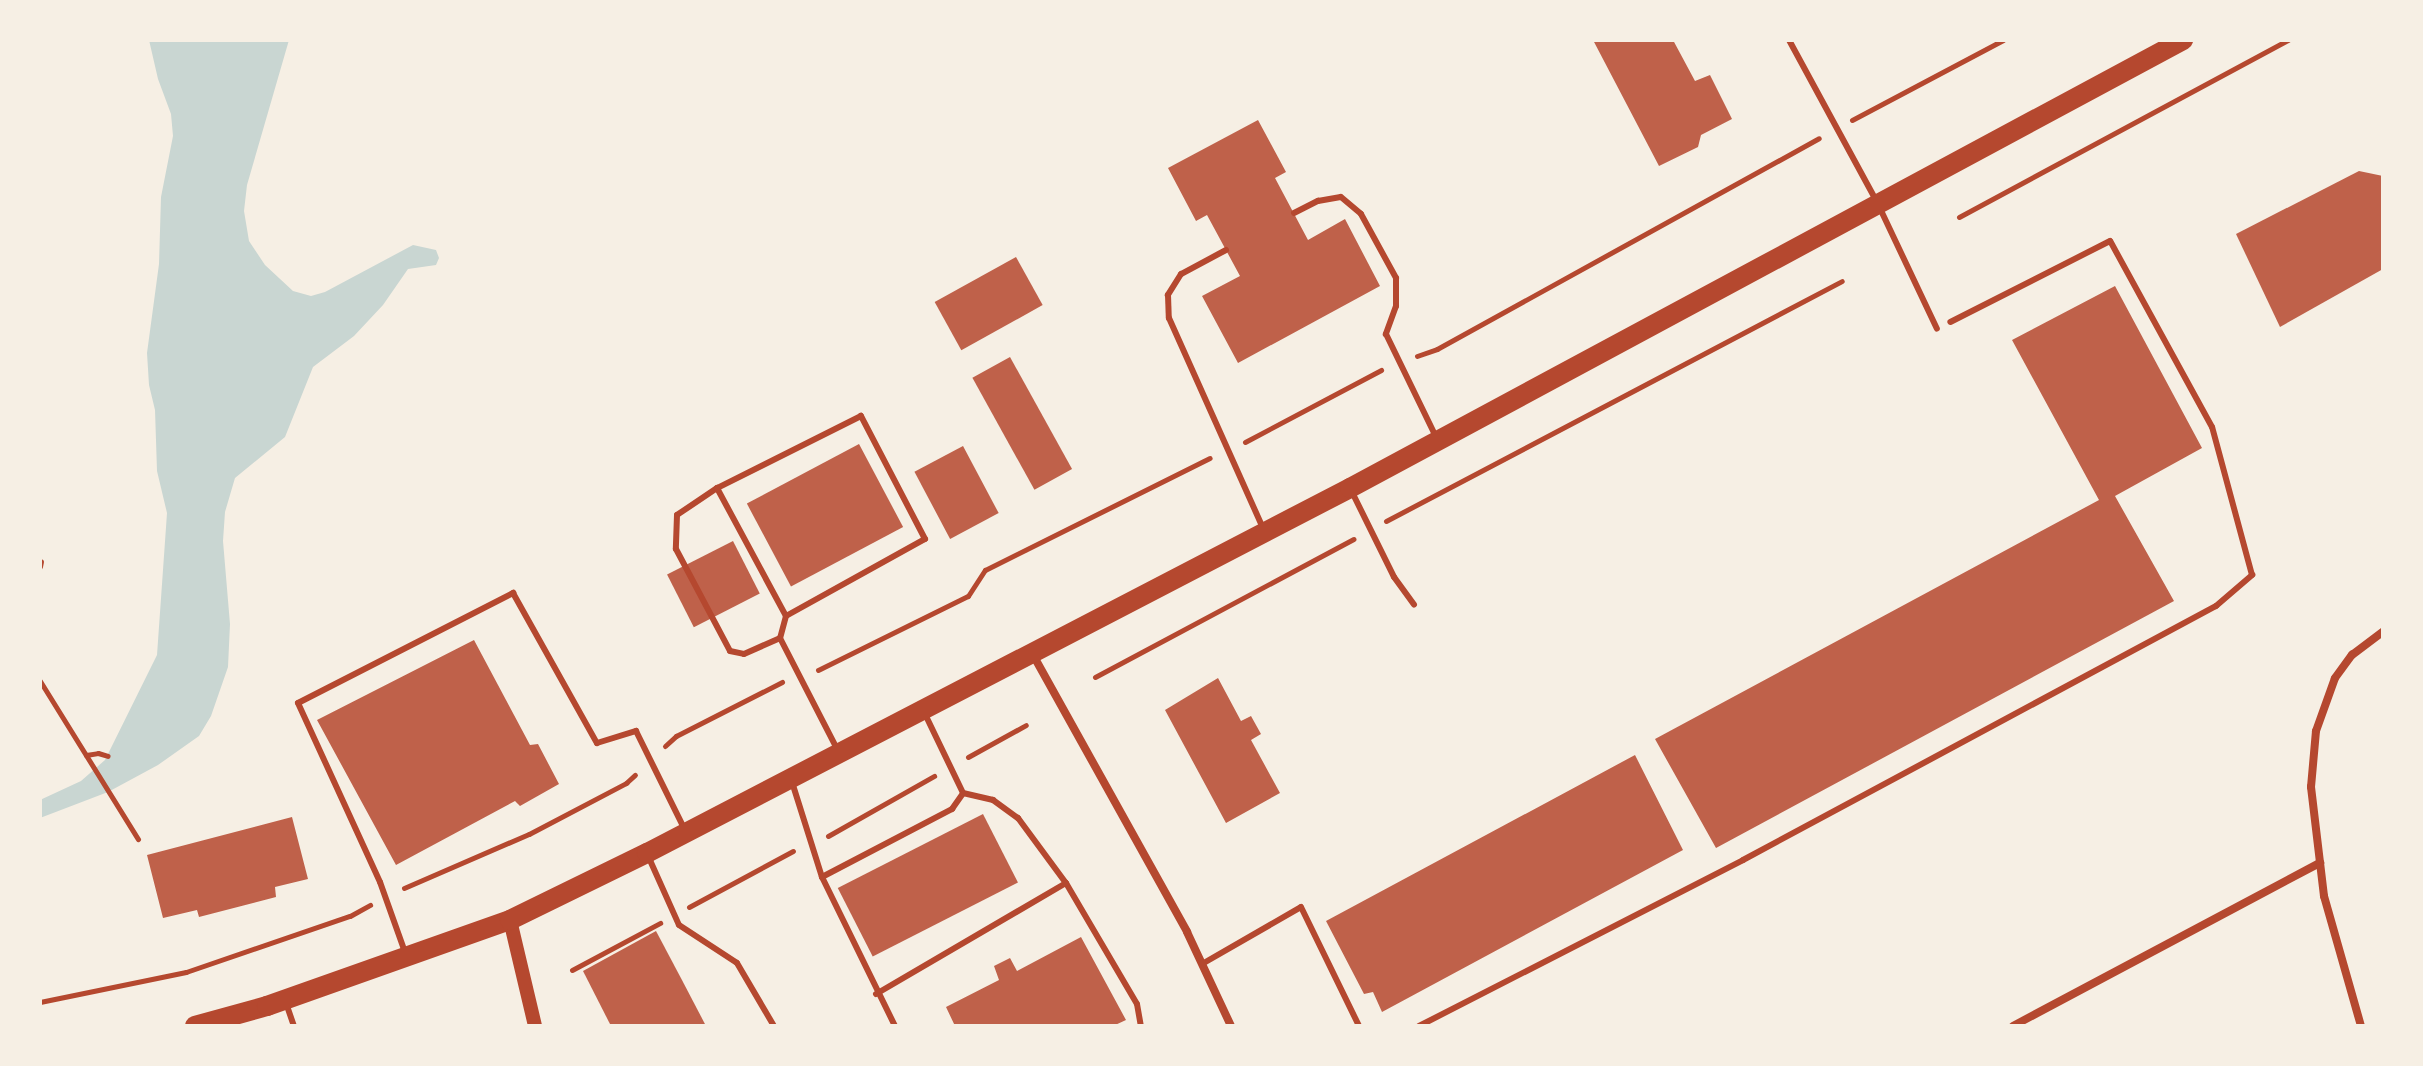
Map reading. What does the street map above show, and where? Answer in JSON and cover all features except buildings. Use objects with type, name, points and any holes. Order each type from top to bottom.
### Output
[{"type":"main road","points":[[195,1026],[285,1000],[510,920],[647,853],[1350,488],[2183,40]]},
{"type":"street","points":[[2361,1026],[2324,896],[2311,787],[2316,731],[2335,678],[2352,655],[2383,632]]},
{"type":"street","points":[[1032,653],[1202,964],[1231,1026]]},
{"type":"street","points":[[2013,1026],[2320,863]]},
{"type":"street","points":[[510,920],[535,1026]]},
{"type":"lane","points":[[1789,40],[1877,202],[1937,329]]},
{"type":"lane","points":[[1294,213],[1318,201],[1341,197],[1361,214],[1396,278],[1396,306],[1386,334],[1438,440]]},
{"type":"lane","points":[[1419,1026],[1743,860],[2216,606],[2252,575],[2212,427],[2110,241],[1950,322]]},
{"type":"lane","points":[[1226,250],[1181,274],[1168,295],[1169,318],[1265,532]]},
{"type":"lane","points":[[780,638],[744,654],[730,651],[676,549],[677,515],[717,488],[861,416],[925,539],[786,616]]},
{"type":"lane","points":[[717,488],[786,616],[780,638],[839,753]]},
{"type":"lane","points":[[1350,488],[1394,577],[1414,605]]},
{"type":"lane","points":[[407,956],[386,897],[298,703],[513,593],[597,743],[636,731],[687,833]]},
{"type":"lane","points":[[923,710],[963,793]]},
{"type":"lane","points":[[791,779],[822,877],[876,994],[895,1026]]},
{"type":"lane","points":[[822,877],[952,809],[963,793]]},
{"type":"lane","points":[[963,793],[993,800],[1018,818],[1066,883],[1137,1004],[1141,1026]]},
{"type":"lane","points":[[647,853],[679,925],[737,963],[774,1026]]},
{"type":"lane","points":[[876,994],[1066,883]]},
{"type":"lane","points":[[1202,964],[1301,907],[1359,1026]]},
{"type":"lane","points":[[285,1000],[294,1026]]},
{"type":"path","points":[[40,1002],[186,972],[350,916],[529,834],[626,783],[676,736],[766,688],[836,664],[968,596],[985,570],[1399,363],[1437,349],[2003,40]]},
{"type":"path","points":[[1959,217],[2288,40]]},
{"type":"path","points":[[1095,677],[1842,281]]},
{"type":"path","points":[[40,681],[138,839]]},
{"type":"path","points":[[86,755],[98,753],[108,756]]},
{"type":"shaded area","points":[[149,40],[289,40],[247,185],[244,211],[249,241],[265,265],[293,291],[311,296],[325,292],[413,245],[436,250],[439,258],[436,265],[408,269],[383,305],[354,336],[313,367],[285,437],[235,478],[225,512],[223,541],[230,624],[228,667],[211,716],[199,736],[158,765],[108,792],[40,818],[40,800],[81,781],[105,760],[157,655],[167,513],[157,471],[155,410],[149,385],[147,353],[159,264],[161,197],[173,136],[171,114],[158,79]]}]
